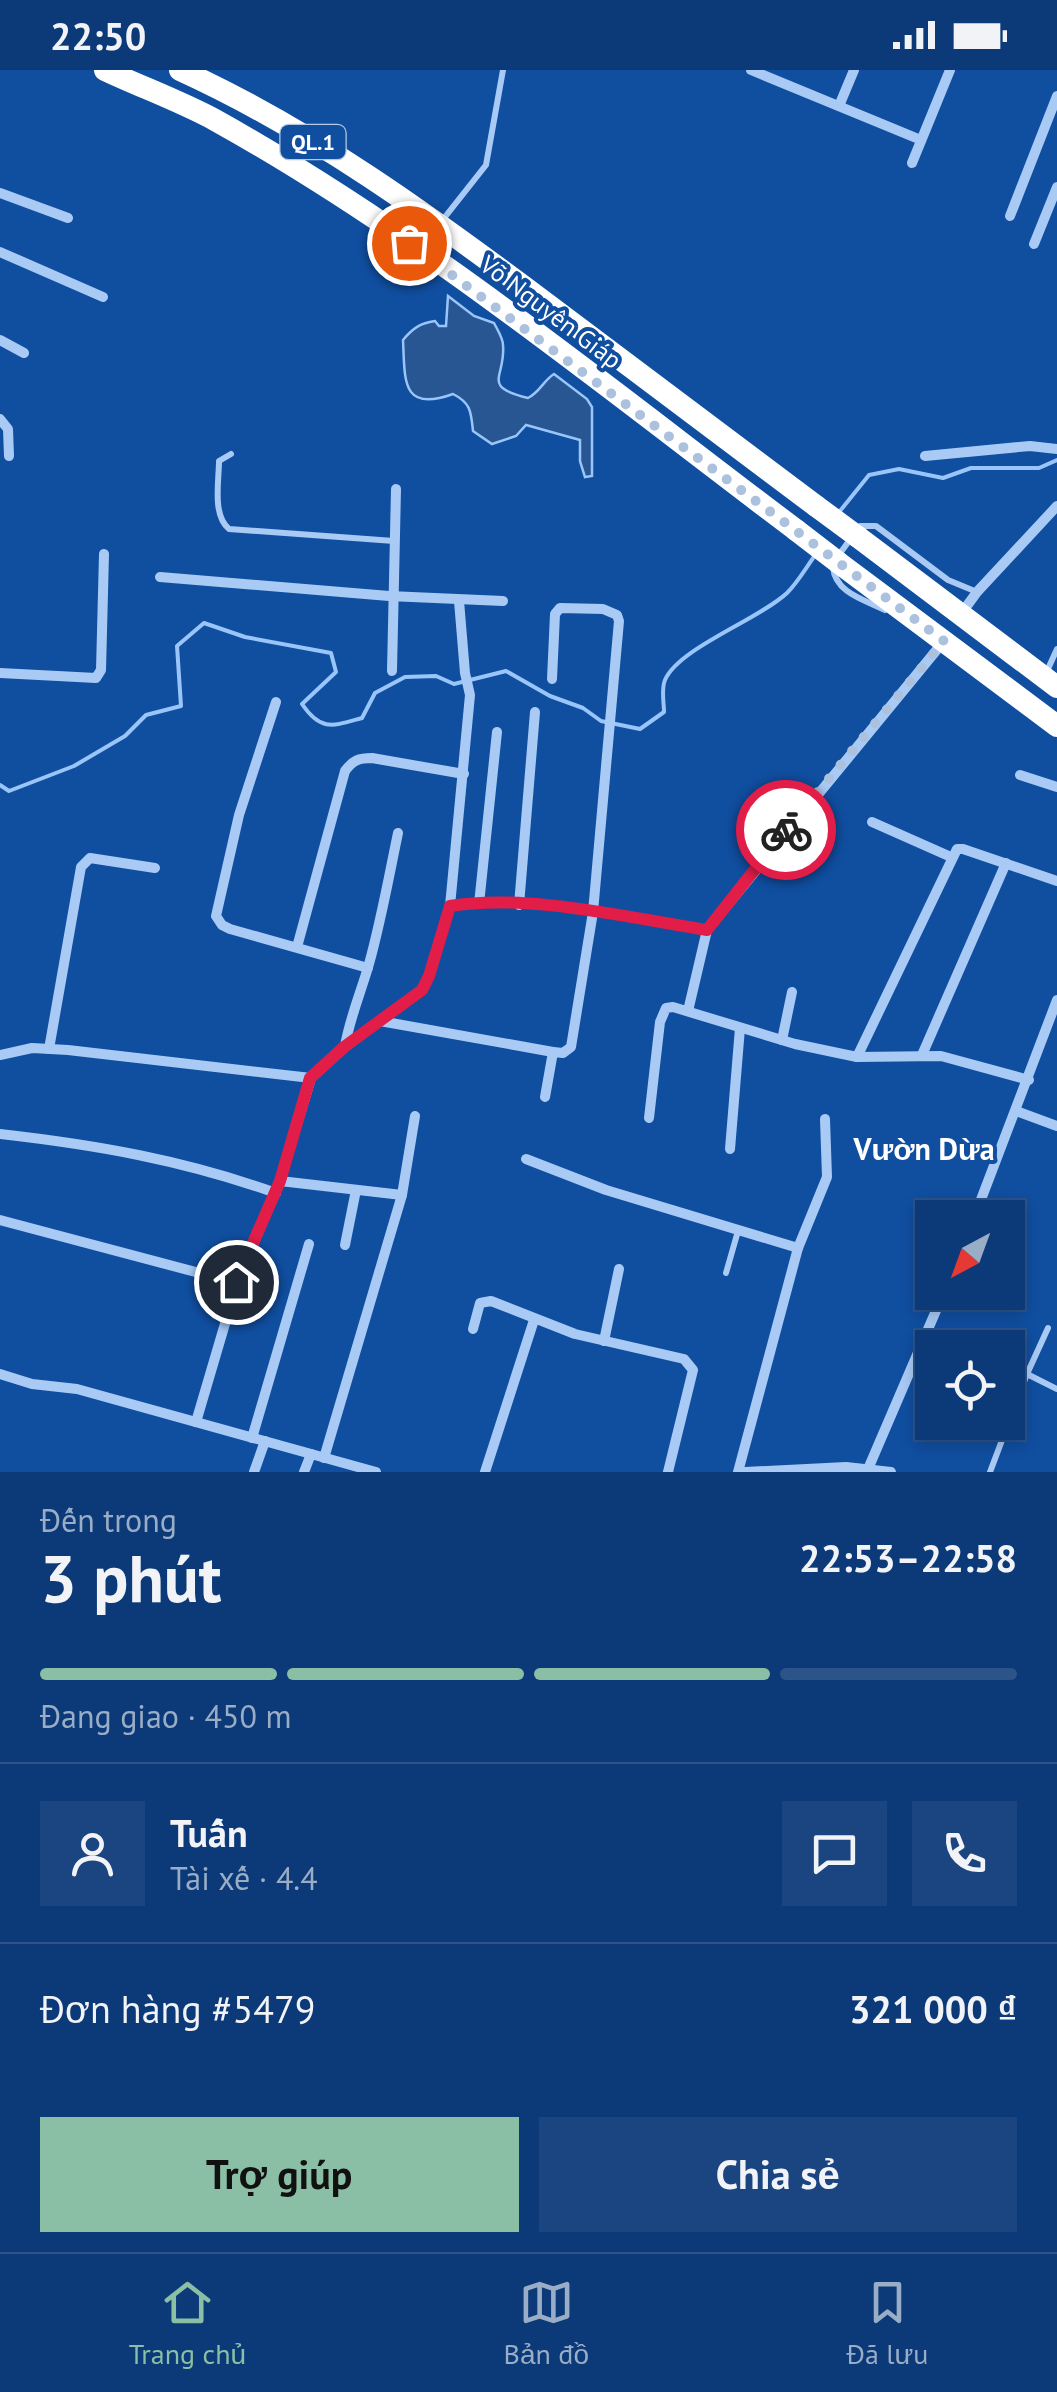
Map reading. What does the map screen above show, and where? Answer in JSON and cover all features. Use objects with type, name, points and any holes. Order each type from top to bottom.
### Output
[{"type":"highway","name":"Võ Nguyên Giáp","points":[[105,70],[212,119],[352,202],[466,283],[942,643]]},
{"type":"highway","name":"Võ Nguyên Giáp","points":[[180,70],[226,91],[370,176],[961,614]]},
{"type":"highway","name":"QL.1","points":[[961,614],[1050,682]]},
{"type":"highway","name":"QL.1","points":[[942,643],[1057,726]]},
{"type":"street","points":[[751,70],[921,140]]},
{"type":"street","points":[[839,106],[852,70]]},
{"type":"street","points":[[912,163],[950,70]]},
{"type":"street","points":[[1010,216],[1057,96]]},
{"type":"street","points":[[1034,244],[1057,186]]},
{"type":"street","points":[[0,193],[68,218]]},
{"type":"street","points":[[0,252],[103,297]]},
{"type":"street","points":[[0,340],[24,353]]},
{"type":"street","points":[[0,419],[8,429],[9,456]]},
{"type":"street","points":[[926,456],[1030,446],[1057,449]]},
{"type":"street","points":[[392,671],[396,489]]},
{"type":"street","points":[[961,614],[1057,506]]},
{"type":"street","points":[[0,673],[96,678],[101,670],[104,554]]},
{"type":"street","points":[[160,577],[459,601],[502,601]]},
{"type":"street","points":[[196,1422],[236,1282],[276,1193],[310,1078],[344,1047],[422,990],[429,976],[450,906],[464,774],[470,695],[464,673],[459,601]]},
{"type":"street","points":[[380,1022],[553,1052],[563,1053],[571,1047],[593,912],[617,615],[602,609],[560,608],[555,614],[552,679]]},
{"type":"street","points":[[688,1011],[707,930],[942,643]]},
{"type":"street","points":[[276,702],[239,816],[216,916],[230,929],[368,968]]},
{"type":"street","points":[[519,905],[535,712]]},
{"type":"street","points":[[478,904],[496,732]]},
{"type":"street","points":[[297,947],[344,771],[350,764],[359,758],[372,758],[464,774]]},
{"type":"street","points":[[1020,775],[1057,788]]},
{"type":"street","points":[[872,822],[951,857]]},
{"type":"street","points":[[344,1047],[350,1016],[368,968],[398,833]]},
{"type":"street","points":[[857,1057],[956,849],[1057,881]]},
{"type":"street","points":[[49,1049],[81,867],[90,858],[155,868]]},
{"type":"street","points":[[922,1055],[1006,863]]},
{"type":"street","points":[[450,906],[519,905],[707,930]]},
{"type":"street","points":[[782,1040],[792,992]]},
{"type":"street","points":[[981,1200],[1057,1000]]},
{"type":"street","points":[[648,1118],[666,1008],[857,1057],[941,1056],[1029,1080]]},
{"type":"street","points":[[730,1149],[740,1028]]},
{"type":"street","points":[[0,1055],[32,1048],[49,1049],[310,1078]]},
{"type":"street","points":[[545,1097],[553,1052]]},
{"type":"street","points":[[1016,1111],[1057,1126]]},
{"type":"street","points":[[324,1458],[402,1196],[415,1116]]},
{"type":"street","points":[[824,1119],[827,1176],[798,1248],[742,1472],[784,1468],[868,1468],[891,1472]]},
{"type":"street","points":[[0,1134],[92,1145],[208,1169],[276,1193]]},
{"type":"street","points":[[526,1160],[606,1190],[798,1248]]},
{"type":"street","points":[[280,1181],[402,1196]]},
{"type":"street","points":[[345,1245],[356,1190]]},
{"type":"street","points":[[0,1220],[236,1282]]},
{"type":"street","points":[[252,1438],[309,1244]]},
{"type":"street","points":[[604,1341],[619,1269]]},
{"type":"street","points":[[473,1328],[477,1308],[485,1300],[604,1341],[684,1358],[691,1364],[690,1390],[668,1472]]},
{"type":"street","points":[[868,1468],[936,1310]]},
{"type":"street","points":[[486,1472],[534,1320]]},
{"type":"street","points":[[0,1374],[32,1384],[77,1389],[376,1472]]},
{"type":"street","points":[[254,1472],[265,1441]]},
{"type":"street","points":[[304,1472],[311,1454]]},
{"type":"lane","points":[[439,225],[486,165],[503,70]]},
{"type":"lane","points":[[231,454],[220,461],[219,474],[219,511],[222,524],[228,529],[395,541]]},
{"type":"lane","points":[[942,643],[844,590],[834,576],[836,560],[860,526],[876,526],[948,580],[977,592]]},
{"type":"lane","points":[[1050,682],[1057,650]]},
{"type":"lane","points":[[726,1273],[738,1231]]},
{"type":"lane","points":[[990,1472],[1026,1374],[1048,1328]]},
{"type":"lane","points":[[1026,1374],[1057,1389]]},
{"type":"water","points":[[448,296],[474,316],[494,323],[503,342],[499,379],[504,389],[528,398],[554,374],[587,399],[592,407],[592,476],[585,477],[580,440],[526,425],[516,436],[492,444],[473,431],[469,409],[459,397],[453,394],[424,399],[409,389],[403,340],[425,323],[435,321],[446,326]]},
{"type":"waterway","points":[[840,511],[869,475],[899,469],[943,478],[971,468],[1039,468],[1057,460]]},
{"type":"waterway","points":[[0,785],[9,791],[74,766],[125,736],[146,715],[181,706],[177,646],[204,623],[245,637],[331,653],[336,672],[302,704],[322,723],[362,718],[375,693],[405,677],[436,676],[454,684],[506,671],[550,696],[583,708],[601,721],[640,729],[664,712],[664,684],[673,668],[787,593],[816,554]]},
{"type":"way so far","points":[[409,243],[944,641],[786,830]]},
{"type":"district","name":"Vườn Dừa","points":[[924,1150]]},
{"type":"route","points":[[236,1282],[280,1181],[310,1078],[344,1047],[422,990],[450,906],[472,902],[519,905],[707,930],[786,830]]}]
